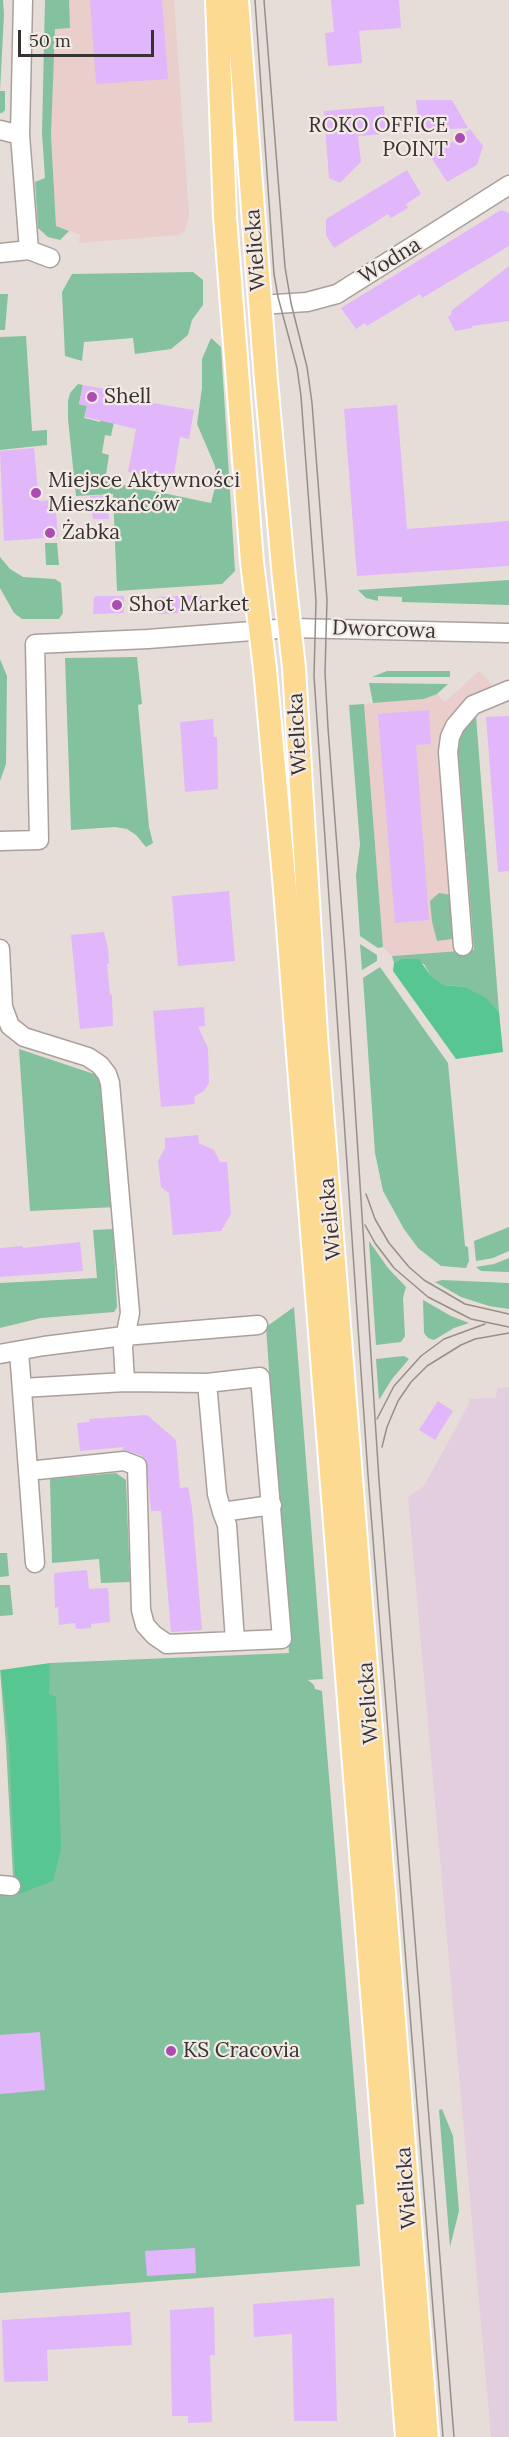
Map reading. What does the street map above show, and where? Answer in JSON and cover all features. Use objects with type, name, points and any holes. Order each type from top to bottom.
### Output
[{"type":"main road","name":"Wielicka","points":[[217,0],[225,217],[253,582],[265,669],[285,889],[407,2437]]},
{"type":"main road","name":"Wielicka","points":[[237,0],[260,305],[284,578],[291,628],[316,1035],[427,2437]]},
{"type":"street","points":[[23,0],[21,135],[29,250]]},
{"type":"street","points":[[0,130],[21,135]]},
{"type":"street","name":"Wodna","points":[[260,305],[307,302],[337,294],[509,185]]},
{"type":"street","points":[[0,253],[29,250],[50,258]]},
{"type":"street","name":"Dworcowa","points":[[259,631],[291,628],[509,633]]},
{"type":"street","points":[[0,841],[39,840],[35,644],[259,631]]},
{"type":"street","points":[[463,946],[448,752],[450,737],[455,726],[473,705],[509,690]]},
{"type":"street","points":[[0,949],[3,1007],[10,1026],[24,1037],[88,1057],[100,1065],[110,1083],[130,1313],[124,1336],[125,1382]]},
{"type":"street","points":[[0,1354],[124,1336],[258,1324]]},
{"type":"street","points":[[19,1351],[34,1563]]},
{"type":"street","points":[[22,1388],[125,1382],[207,1383],[260,1377],[282,1639],[167,1644],[145,1625],[141,1611],[136,1466],[124,1461],[28,1472]]},
{"type":"street","points":[[207,1383],[217,1494],[227,1525],[235,1641]]},
{"type":"street","points":[[222,1512],[272,1505]]},
{"type":"shaded area","points":[[55,0],[174,0],[189,215],[185,231],[179,235],[79,243],[80,235],[56,226],[51,135]]},
{"type":"shaded area","points":[[479,671],[489,681],[496,696],[456,727],[474,951],[392,956],[383,947],[364,704],[423,699],[437,694],[445,702]]},
{"type":"shaded area","points":[[509,1387],[509,2437],[491,2437],[408,1497],[424,1486],[470,1402],[469,1399],[496,1398],[497,1388]]},
{"type":"green space","points":[[0,0],[3,0],[4,15],[0,91]]},
{"type":"green space","points":[[45,0],[69,0],[70,28],[55,29],[51,135],[56,226],[69,231],[60,240],[48,237],[38,228],[35,182],[45,178],[42,133]]},
{"type":"green space","points":[[0,91],[5,91],[5,110],[2,113],[0,113]]},
{"type":"green space","points":[[193,272],[203,280],[203,305],[192,320],[188,335],[171,349],[135,354],[133,338],[84,342],[82,361],[65,356],[62,292],[72,274]]},
{"type":"green space","points":[[0,294],[8,294],[5,330],[0,330]]},
{"type":"green space","points":[[26,336],[32,431],[47,430],[47,445],[0,450],[0,337]]},
{"type":"green space","points":[[211,338],[221,347],[235,571],[222,584],[117,591],[113,494],[76,496],[68,419],[70,393],[78,384],[83,385],[79,404],[87,406],[84,418],[100,422],[108,385],[121,388],[111,436],[105,435],[102,453],[109,455],[105,481],[211,503],[217,480],[215,466],[197,424],[202,388],[202,359]]},
{"type":"green space","points":[[45,543],[57,543],[59,565],[46,565]]},
{"type":"green space","points":[[0,557],[10,569],[23,577],[55,579],[61,583],[63,613],[59,619],[22,619],[14,613],[0,588]]},
{"type":"green space","points":[[509,580],[509,605],[402,602],[402,597],[378,596],[378,601],[366,598],[358,590]]},
{"type":"green space","points":[[137,657],[142,704],[138,705],[149,827],[153,843],[146,847],[136,835],[127,829],[115,827],[71,830],[65,658]]},
{"type":"green space","points":[[0,659],[7,676],[6,764],[0,781]]},
{"type":"green space","points":[[387,671],[450,671],[450,677],[372,677]]},
{"type":"green space","points":[[369,683],[448,684],[437,694],[424,699],[373,703]]},
{"type":"green space","points":[[364,704],[383,947],[378,948],[360,936],[356,875],[360,845],[349,705]]},
{"type":"green space","points":[[476,716],[499,1012],[485,998],[466,987],[444,985],[430,975],[424,964],[401,959],[394,963],[392,956],[474,950],[457,737]]},
{"type":"green space","points":[[439,893],[451,895],[455,934],[452,939],[437,941],[430,901]]},
{"type":"green space","points":[[360,944],[377,955],[377,961],[362,970]]},
{"type":"green space","points":[[401,959],[419,959],[430,975],[444,985],[466,987],[486,998],[499,1012],[503,1052],[456,1059],[393,971],[394,963]]},
{"type":"green space","points":[[380,967],[448,1063],[465,1246],[468,1247],[469,1261],[466,1268],[441,1266],[418,1248],[404,1229],[383,1191],[375,1153],[363,978]]},
{"type":"green space","points":[[19,1049],[100,1076],[116,1207],[30,1211]]},
{"type":"green space","points":[[509,1227],[509,1251],[493,1258],[476,1261],[474,1241]]},
{"type":"green space","points":[[113,1229],[117,1307],[114,1312],[41,1318],[0,1328],[0,1283],[97,1278],[93,1230]]},
{"type":"green space","points":[[369,1241],[388,1268],[406,1287],[403,1298],[405,1336],[401,1342],[376,1345]]},
{"type":"green space","points":[[509,1258],[509,1272],[481,1271],[476,1267],[494,1264]]},
{"type":"green space","points":[[442,1280],[509,1283],[509,1309],[489,1306],[461,1297],[435,1282]]},
{"type":"green space","points":[[423,1300],[469,1323],[454,1328],[434,1340],[428,1338],[424,1333]]},
{"type":"green space","name":"KS Cracovia","points":[[294,1307],[323,1679],[308,1680],[315,1689],[322,1691],[364,2204],[356,2205],[360,2266],[0,2293],[0,1894],[14,1895],[0,1670],[50,1668],[50,1663],[289,1653],[266,1327]]},
{"type":"green space","points":[[404,1356],[409,1359],[392,1379],[379,1400],[376,1359]]},
{"type":"green space","points":[[116,1473],[126,1480],[130,1582],[101,1583],[99,1559],[52,1563],[50,1479]]},
{"type":"green space","points":[[0,1553],[7,1553],[9,1576],[0,1577]]},
{"type":"green space","points":[[0,1585],[10,1585],[13,1615],[0,1616]]},
{"type":"green space","points":[[50,1663],[49,1694],[56,1697],[61,1849],[53,1881],[16,1895],[9,1744],[1,1670]]},
{"type":"green space","points":[[442,2109],[453,2136],[459,2211],[450,2247],[439,2110]]},
{"type":"building","points":[[90,0],[162,0],[168,79],[96,84]]},
{"type":"building","points":[[331,0],[399,0],[401,28],[359,31],[362,63],[328,66],[325,33],[334,32]]},
{"type":"building","points":[[416,100],[452,100],[468,128],[419,131]]},
{"type":"building","points":[[384,106],[386,134],[358,136],[361,162],[340,183],[329,178],[324,111]]},
{"type":"building","points":[[470,129],[483,146],[477,165],[447,182],[431,157]]},
{"type":"building","points":[[407,170],[421,194],[406,204],[408,208],[391,218],[388,214],[334,248],[326,235],[326,219]]},
{"type":"building","points":[[501,210],[509,213],[509,246],[422,298],[420,294],[367,326],[365,323],[356,329],[341,308]]},
{"type":"building","points":[[509,266],[509,321],[472,326],[472,328],[455,331],[448,317],[451,311]]},
{"type":"building","points":[[83,385],[106,389],[105,395],[194,410],[189,439],[180,437],[173,481],[128,472],[136,429],[85,417],[87,406],[79,404]]},
{"type":"building","points":[[397,405],[407,529],[509,521],[509,566],[357,576],[344,409]]},
{"type":"building","points":[[34,448],[39,501],[55,500],[58,537],[4,541],[0,451]]},
{"type":"building","points":[[107,495],[109,519],[93,519],[90,496]]},
{"type":"building","points":[[201,595],[202,612],[158,614],[157,597]]},
{"type":"building","points":[[124,596],[124,613],[93,614],[94,597]]},
{"type":"building","points":[[429,710],[431,744],[416,745],[429,920],[395,923],[378,714]]},
{"type":"building","points":[[509,716],[509,871],[498,872],[486,717]]},
{"type":"building","points":[[213,719],[214,737],[217,737],[218,789],[185,792],[180,722]]},
{"type":"building","points":[[229,891],[235,961],[178,966],[172,896]]},
{"type":"building","points":[[104,932],[108,949],[109,963],[107,964],[110,995],[112,994],[113,1026],[80,1029],[71,935]]},
{"type":"building","points":[[204,1007],[205,1026],[198,1027],[208,1048],[209,1083],[204,1091],[194,1097],[195,1104],[161,1107],[153,1011]]},
{"type":"building","points":[[198,1135],[199,1143],[214,1150],[220,1162],[227,1162],[231,1214],[221,1231],[173,1235],[169,1193],[161,1187],[158,1161],[165,1148],[165,1138]]},
{"type":"building","points":[[80,1242],[83,1271],[0,1277],[0,1248]]},
{"type":"building","points":[[438,1401],[453,1411],[435,1440],[419,1430]]},
{"type":"building","points":[[147,1415],[176,1440],[180,1488],[188,1487],[192,1508],[202,1630],[171,1632],[161,1511],[151,1511],[146,1460],[141,1455],[123,1450],[124,1447],[80,1451],[77,1423],[90,1422],[89,1419]]},
{"type":"building","points":[[87,1570],[89,1589],[108,1588],[110,1622],[91,1624],[91,1628],[76,1629],[75,1623],[59,1625],[58,1607],[55,1608],[54,1573]]},
{"type":"building","points":[[40,2032],[45,2090],[0,2094],[0,2035]]},
{"type":"building","points":[[195,2248],[196,2273],[147,2276],[145,2251]]},
{"type":"building","points":[[334,2298],[337,2421],[294,2421],[292,2334],[254,2337],[253,2304]]},
{"type":"building","points":[[214,2307],[215,2355],[210,2355],[212,2422],[188,2423],[188,2416],[172,2416],[170,2310]]},
{"type":"building","points":[[130,2312],[132,2345],[47,2350],[48,2381],[4,2382],[2,2320]]},
{"type":"tram line","points":[[255,0],[274,274],[297,368],[301,396],[316,601],[314,676],[368,1475],[443,2437]]},
{"type":"tram line","points":[[264,0],[285,267],[291,303],[307,367],[312,403],[327,600],[325,673],[328,728],[346,966],[379,1480],[454,2437]]},
{"type":"tram line","points":[[366,1194],[375,1219],[389,1243],[409,1267],[424,1280],[465,1304],[509,1314]]},
{"type":"tram line","points":[[365,1225],[394,1268],[428,1297],[471,1319],[509,1327]]},
{"type":"tram line","points":[[377,1419],[394,1386],[421,1356],[444,1339],[485,1324]]},
{"type":"tram line","points":[[382,1447],[387,1427],[398,1401],[411,1382],[427,1366],[475,1339],[509,1333]]},
{"type":"place","name":"ROKO OFFICE POINT","points":[[460,138]]},
{"type":"place","name":"Shell","points":[[92,397]]},
{"type":"place","name":"Miejsce Aktywności Mieszkańców","points":[[36,493]]},
{"type":"place","name":"Żabka","points":[[50,533]]},
{"type":"place","name":"Shot Market","points":[[117,605]]},
{"type":"place","name":"KS Cracovia","points":[[171,2051]]}]
